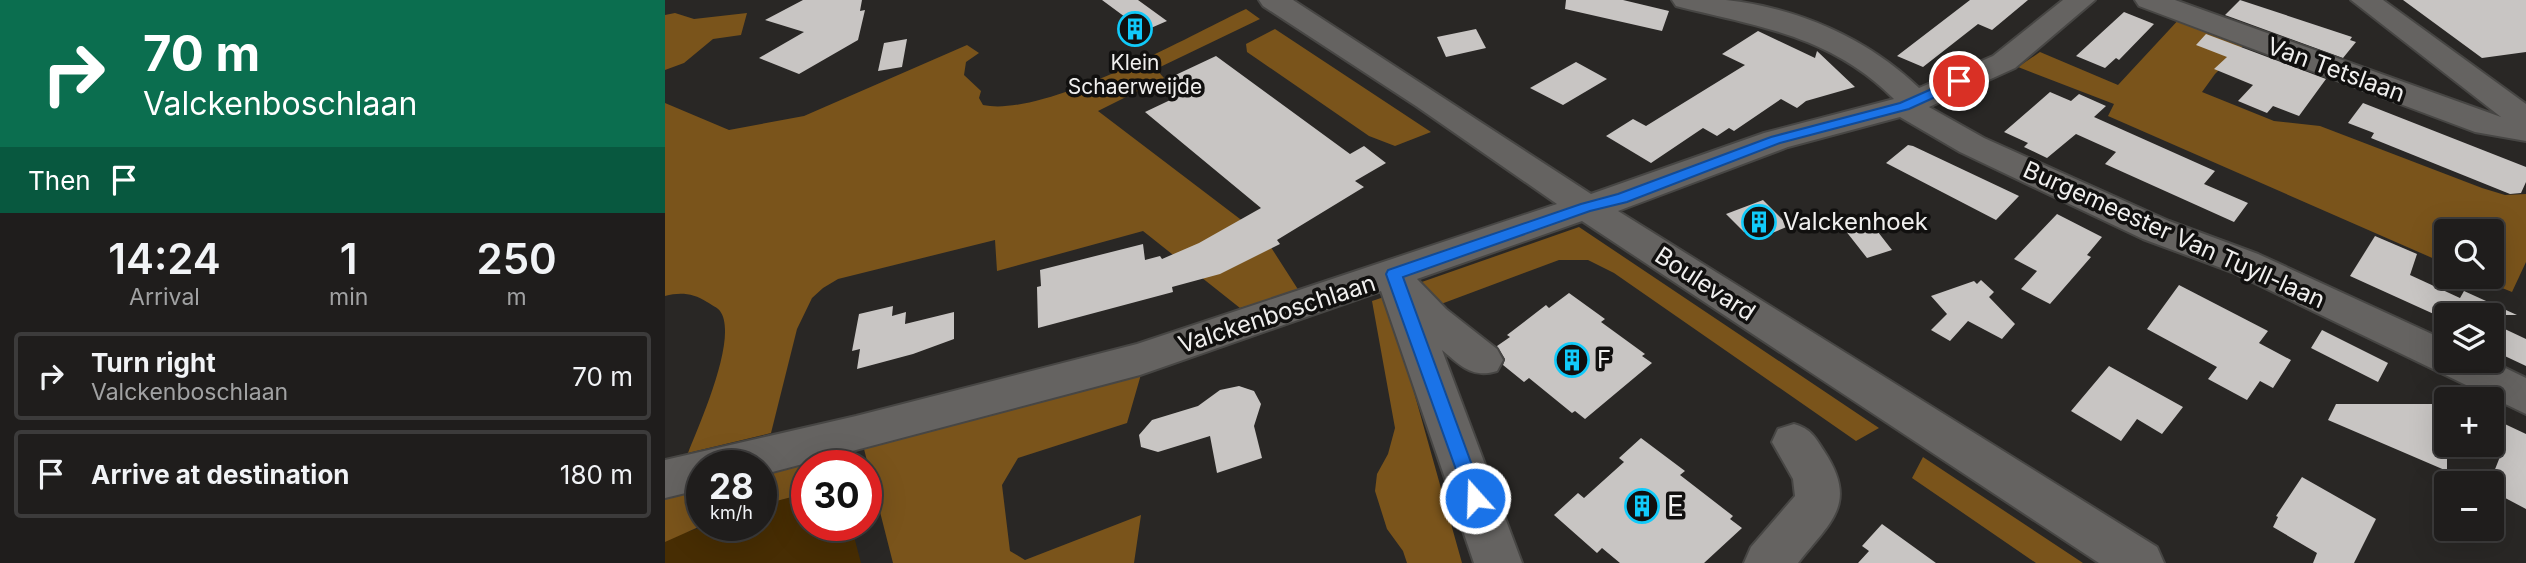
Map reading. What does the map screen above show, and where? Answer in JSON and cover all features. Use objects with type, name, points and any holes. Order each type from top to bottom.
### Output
[{"type":"street","name":"Boulevard","points":[[1273,0],[1427,99],[1586,207],[2140,563]]},
{"type":"street","name":"Burgemeester Van Tuyll-laan","points":[[1686,0],[1787,23],[1835,41],[1877,66],[1909,103],[1972,145],[2156,230],[2245,263],[2434,353]]},
{"type":"street","name":"Valckenboschlaan","points":[[777,453],[1140,359],[1586,207],[1622,198],[1776,140],[1909,103],[2004,62],[2081,0]]},
{"type":"street","name":"Van Tetslaan","points":[[2148,0],[2487,125],[2526,131]]},
{"type":"street","points":[[2365,0],[2526,120]]},
{"type":"street","points":[[1394,274],[1432,320],[1482,360]]},
{"type":"street","points":[[1394,274],[1499,563]]},
{"type":"street","name":"Burgemeester Van Tuyll-laan","points":[[2475,373],[2526,397]]},
{"type":"street","points":[[1768,563],[1819,501],[1815,475],[1794,442]]},
{"type":"street","points":[[665,479],[686,474]]},
{"type":"shaded area","points":[[1246,9],[1260,19],[1156,69],[1164,78],[1098,111],[1265,238],[1299,291],[1240,308],[1143,231],[997,271],[995,240],[838,279],[812,298],[797,329],[771,433],[700,450],[689,450],[721,360],[725,323],[719,310],[702,299],[686,294],[665,296],[665,103],[729,130],[804,116],[967,45],[979,53],[966,62],[964,75],[981,91],[979,98],[983,105],[1009,106],[1077,88],[1153,55]]},
{"type":"shaded area","points":[[675,13],[694,19],[747,13],[741,35],[713,39],[684,63],[665,70],[665,15]]},
{"type":"shaded area","points":[[2182,16],[2249,40],[2215,74],[2202,92],[2274,121],[2320,126],[2482,188],[2505,195],[2526,194],[2526,262],[2512,292],[2504,289],[2504,219],[2434,219],[2434,259],[2108,116],[2114,104],[2018,67],[2040,52],[2118,85]]},
{"type":"shaded area","points":[[1275,29],[1431,132],[1395,146],[1369,136],[1247,52],[1246,44]]},
{"type":"shaded area","points":[[1579,227],[1879,428],[1856,441],[1614,273],[1588,260],[1559,260],[1433,307],[1416,284]]},
{"type":"shaded area","points":[[1387,296],[1462,563],[1407,563],[1403,551],[1387,529],[1375,491],[1377,474],[1388,454],[1395,428],[1372,301]]},
{"type":"shaded area","points":[[1142,371],[1127,423],[1018,458],[1002,485],[1010,551],[1025,560],[1141,515],[1134,563],[893,563],[882,520],[882,450],[864,449]]},
{"type":"shaded area","points":[[1923,457],[2083,563],[2036,563],[1912,478]]},
{"type":"shaded area","points":[[791,468],[791,497],[777,501],[777,472]]},
{"type":"shaded area","points":[[686,494],[686,533],[665,542],[665,499]]},
{"type":"shaded area","points":[[791,497],[791,541],[855,541],[861,563],[665,563],[665,542],[686,532],[686,541],[777,541],[777,501]]},
{"type":"building","points":[[803,0],[862,0],[860,11],[865,10],[858,40],[799,74],[759,58],[804,32],[765,20]]},
{"type":"building","points":[[1102,0],[1138,0],[1167,21],[1144,31]]},
{"type":"building","points":[[1566,0],[1623,0],[1669,11],[1662,31],[1565,9]]},
{"type":"building","points":[[1970,0],[2028,0],[1992,30],[1978,24],[1923,67],[1897,56]]},
{"type":"building","points":[[2240,0],[2352,37],[2350,40],[2356,42],[2343,58],[2225,15]]},
{"type":"building","points":[[2403,0],[2526,0],[2526,52],[2482,58]]},
{"type":"building","points":[[2124,12],[2154,24],[2119,60],[2116,58],[2105,68],[2076,56]]},
{"type":"building","points":[[1476,29],[1486,48],[1446,57],[1437,37]]},
{"type":"building","points":[[1758,31],[1815,58],[1817,51],[1855,87],[1806,101],[1797,108],[1781,99],[1734,131],[1729,128],[1717,136],[1703,128],[1651,163],[1606,136],[1633,119],[1646,126],[1745,65],[1722,54]]},
{"type":"building","points":[[2206,34],[2326,79],[2299,116],[2273,106],[2267,113],[2238,101],[2253,85],[2214,69],[2227,57],[2196,45]]},
{"type":"building","points":[[907,39],[902,67],[878,71],[884,43]]},
{"type":"building","points":[[1216,56],[1350,154],[1364,146],[1386,163],[1355,181],[1364,187],[1277,240],[1280,244],[1220,274],[1172,287],[1173,292],[1038,328],[1037,287],[1041,286],[1040,270],[1143,244],[1145,260],[1160,256],[1162,259],[1199,243],[1261,208],[1145,112],[1185,93],[1167,79]]},
{"type":"building","points":[[1576,62],[1607,79],[1563,105],[1530,88]]},
{"type":"building","points":[[2050,92],[2071,101],[2079,94],[2106,106],[2094,117],[2215,171],[2204,184],[2248,203],[2234,222],[2105,164],[2116,152],[2076,134],[2047,158],[2024,147],[2028,143],[2004,132]]},
{"type":"building","points":[[2363,103],[2526,167],[2526,182],[2521,193],[2510,194],[2371,138],[2374,133],[2348,123]]},
{"type":"building","points":[[1908,145],[2019,196],[1996,220],[1886,163]]},
{"type":"building","name":"Valckenhoek","points":[[1763,200],[1789,226],[1758,239],[1748,230],[1744,232],[1726,214]]},
{"type":"building","points":[[2057,214],[2102,237],[2087,255],[2091,257],[2050,304],[2021,289],[2037,271],[2014,259]]},
{"type":"building","points":[[1871,223],[1892,250],[1867,258],[1845,230]]},
{"type":"building","points":[[2375,236],[2417,254],[2410,275],[2434,286],[2434,289],[2440,289],[2460,298],[2464,291],[2490,303],[2434,303],[2434,314],[2350,276]]},
{"type":"building","points":[[1981,280],[1994,292],[1989,297],[2015,324],[2002,339],[1968,321],[1950,341],[1931,330],[1947,314],[1931,296],[1974,281],[1977,284]]},
{"type":"building","points":[[2179,285],[2268,331],[2259,343],[2291,360],[2273,388],[2260,381],[2247,400],[2208,379],[2217,367],[2147,329]]},
{"type":"building","name":"F","points":[[1569,293],[1605,319],[1601,322],[1645,354],[1642,356],[1652,363],[1585,419],[1575,411],[1572,413],[1529,378],[1524,382],[1503,365],[1505,359],[1497,346],[1546,305],[1549,308]]},
{"type":"building","points":[[893,306],[892,316],[906,312],[905,324],[954,312],[954,339],[913,354],[857,369],[860,349],[852,351],[859,314]]},
{"type":"building","points":[[2504,309],[2517,315],[2504,315]]},
{"type":"building","points":[[2504,329],[2526,339],[2526,366],[2504,356]]},
{"type":"building","points":[[2322,330],[2388,363],[2378,382],[2311,348]]},
{"type":"building","points":[[2109,366],[2183,407],[2162,434],[2137,419],[2121,441],[2071,411]]},
{"type":"building","points":[[1239,386],[1254,391],[1261,404],[1254,426],[1262,458],[1217,473],[1210,436],[1158,452],[1141,447],[1139,435],[1152,420],[1198,406],[1220,390]]},
{"type":"building","points":[[2336,404],[2434,404],[2434,457],[2447,457],[2447,471],[2328,420]]},
{"type":"building","points":[[2504,424],[2526,434],[2526,509],[2504,497],[2504,471],[2494,471],[2500,457],[2504,457]]},
{"type":"building","name":"E","points":[[1641,438],[1685,471],[1680,475],[1733,516],[1730,519],[1742,528],[1704,563],[1620,563],[1602,548],[1597,553],[1554,515],[1578,493],[1584,498],[1624,462],[1619,458]]},
{"type":"building","points":[[2302,477],[2376,519],[2354,563],[2313,563],[2317,553],[2273,527],[2278,517],[2276,516]]},
{"type":"building","points":[[1882,524],[1936,563],[1858,563],[1869,551],[1862,546]]},
{"type":"place","name":"Klein Schaerweijde","points":[[1135,29]]},
{"type":"place","name":"Valckenhoek","points":[[1759,222]]},
{"type":"place","name":"F","points":[[1572,360]]},
{"type":"place","name":"E","points":[[1642,506]]},
{"type":"route","points":[[1475,498],[1394,274],[1586,207],[1622,198],[1776,140],[1905,106],[1959,81]]}]
